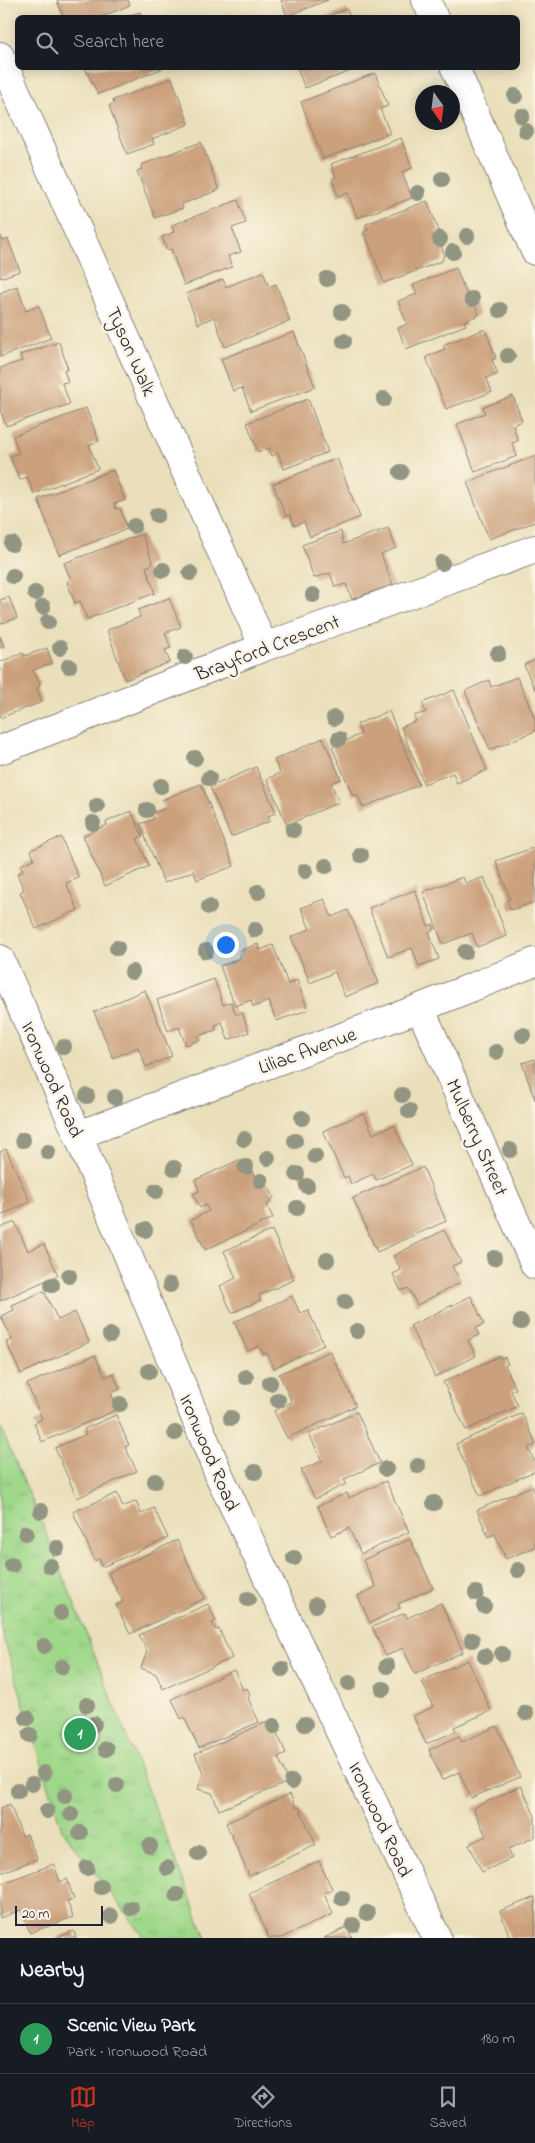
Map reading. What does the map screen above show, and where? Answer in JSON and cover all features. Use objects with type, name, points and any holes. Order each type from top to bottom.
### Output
[{"type":"street","points":[[426,0],[433,15]]},
{"type":"street","name":"Tyson Walk","points":[[0,56],[264,647]]},
{"type":"street","points":[[456,70],[535,251]]},
{"type":"street","name":"Brayford Crescent","points":[[0,750],[264,647],[535,549]]},
{"type":"street","name":"Ironwood Road","points":[[0,958],[78,1135],[220,1478],[437,1938]]},
{"type":"street","name":"Liliac Avenue","points":[[78,1135],[420,1008],[535,962]]},
{"type":"street","name":"Mulberry Street","points":[[420,1008],[535,1265]]},
{"type":"green space","points":[[0,1426],[50,1542],[206,1938],[145,1938],[62,1830],[0,1626]]},
{"type":"building","points":[[57,0],[128,0],[130,5],[106,15],[63,15]]},
{"type":"building","points":[[281,0],[328,0],[290,15],[287,15]]},
{"type":"building","points":[[347,9],[349,15],[330,15]]},
{"type":"building","points":[[86,70],[159,70],[98,94]]},
{"type":"building","points":[[298,70],[354,70],[305,88]]},
{"type":"building","points":[[375,73],[388,106],[380,109],[390,133],[323,159],[301,102]]},
{"type":"building","points":[[172,78],[189,124],[152,139],[154,144],[127,154],[109,106],[114,103],[113,100]]},
{"type":"building","points":[[401,138],[412,168],[402,172],[412,198],[357,218],[348,193],[338,196],[332,179],[336,177],[331,164]]},
{"type":"building","points":[[201,142],[219,190],[182,204],[183,208],[155,218],[137,171],[142,169],[141,165]]},
{"type":"building","points":[[238,200],[246,223],[232,228],[241,252],[228,256],[232,267],[184,285],[171,249],[167,250],[162,237],[174,232],[172,225]]},
{"type":"building","points":[[427,201],[439,231],[436,231],[444,254],[442,261],[384,283],[364,231],[368,230],[366,224]]},
{"type":"building","points":[[0,235],[3,241],[8,239],[20,271],[0,278]]},
{"type":"building","points":[[456,268],[469,301],[473,299],[479,315],[464,321],[466,325],[406,349],[398,328],[407,324],[398,301],[417,294],[413,285]]},
{"type":"building","points":[[263,272],[269,287],[276,284],[290,321],[225,347],[214,317],[198,324],[186,294],[223,279],[226,287]]},
{"type":"building","points":[[17,286],[26,311],[39,306],[51,338],[0,357],[0,293]]},
{"type":"building","points":[[485,329],[496,358],[492,360],[498,374],[486,378],[492,392],[446,409],[426,357],[445,349],[443,345]]},
{"type":"building","points":[[294,332],[315,387],[251,411],[242,388],[233,391],[221,359]]},
{"type":"building","points":[[59,342],[68,369],[64,370],[68,382],[62,383],[70,404],[6,426],[0,410],[0,368],[22,361],[20,355]]},
{"type":"building","points":[[513,396],[522,421],[513,425],[518,441],[512,443],[517,456],[475,472],[457,424],[485,413],[483,407]]},
{"type":"building","points":[[308,399],[328,452],[284,469],[278,453],[272,456],[269,448],[258,452],[247,423]]},
{"type":"building","points":[[86,408],[99,441],[89,445],[98,469],[34,494],[27,477],[20,480],[10,456],[19,453],[13,436]]},
{"type":"building","points":[[535,456],[535,522],[489,539],[467,482]]},
{"type":"building","points":[[337,458],[360,517],[310,537],[304,522],[294,526],[290,514],[286,516],[273,484]]},
{"type":"building","points":[[113,470],[125,500],[114,504],[116,509],[120,508],[127,529],[59,555],[38,499]]},
{"type":"building","points":[[388,528],[396,548],[381,554],[393,585],[352,599],[346,584],[335,587],[330,573],[314,578],[302,545],[341,531],[343,544]]},
{"type":"building","points":[[142,534],[153,564],[146,567],[155,593],[87,619],[80,601],[75,603],[67,582],[71,580],[64,563]]},
{"type":"building","points":[[9,597],[17,618],[0,624],[0,600]]},
{"type":"building","points":[[169,598],[181,627],[165,633],[171,648],[165,650],[170,662],[125,680],[107,630],[140,617],[138,610]]},
{"type":"building","points":[[0,636],[4,647],[0,648]]},
{"type":"building","points":[[47,648],[52,663],[33,670],[40,683],[37,689],[42,702],[0,718],[0,662],[23,653],[24,656]]},
{"type":"building","points":[[535,660],[535,690],[524,665]]},
{"type":"building","points":[[517,677],[535,719],[535,731],[490,750],[465,691],[489,680],[491,687]]},
{"type":"building","points":[[454,690],[487,770],[457,783],[453,773],[424,784],[401,727],[416,721],[414,716],[426,712],[422,703]]},
{"type":"building","points":[[389,711],[419,785],[363,807],[357,794],[353,796],[332,747],[361,734],[357,724]]},
{"type":"building","points":[[323,738],[341,779],[331,783],[339,802],[287,825],[267,779],[280,773],[274,760]]},
{"type":"building","points":[[256,767],[276,813],[268,816],[270,821],[231,837],[210,787]]},
{"type":"building","points":[[201,784],[234,866],[197,880],[193,871],[164,883],[140,824],[154,819],[152,814],[165,808],[162,800]]},
{"type":"building","points":[[131,811],[143,836],[137,839],[149,866],[105,886],[83,836],[107,825],[106,822]]},
{"type":"building","points":[[61,837],[79,878],[66,883],[78,910],[36,929],[20,892],[24,890],[17,874],[23,871],[21,865],[34,859],[31,850]]},
{"type":"building","points":[[535,847],[535,902],[511,910],[507,900],[510,899],[496,861]]},
{"type":"building","points":[[463,877],[466,884],[484,877],[507,936],[477,947],[472,933],[443,944],[423,892]]},
{"type":"building","points":[[415,890],[428,926],[433,924],[435,929],[429,932],[439,959],[419,966],[412,948],[388,957],[369,908]]},
{"type":"building","points":[[324,899],[332,917],[348,910],[379,983],[345,997],[335,972],[310,983],[291,937],[310,929],[301,908]]},
{"type":"building","points":[[258,944],[260,950],[273,945],[288,984],[297,980],[308,1010],[276,1021],[269,1001],[253,1007],[251,1000],[235,1006],[220,966],[241,958],[239,951]]},
{"type":"building","points":[[214,979],[223,1005],[231,1002],[236,1015],[242,1012],[249,1032],[228,1040],[222,1022],[215,1025],[216,1030],[198,1036],[200,1040],[186,1045],[179,1027],[168,1031],[157,1000]]},
{"type":"building","points":[[145,990],[172,1056],[146,1067],[138,1047],[113,1058],[94,1012]]},
{"type":"building","points":[[535,1059],[535,1100],[522,1063]]},
{"type":"building","points":[[364,1113],[373,1134],[394,1125],[412,1165],[376,1180],[373,1174],[351,1184],[348,1176],[344,1178],[323,1131]]},
{"type":"building","points":[[6,1149],[30,1202],[0,1216],[0,1152]]},
{"type":"building","points":[[241,1159],[248,1173],[252,1171],[258,1185],[268,1186],[274,1197],[267,1205],[273,1218],[205,1250],[191,1220],[209,1211],[206,1205],[200,1208],[193,1194],[199,1191],[195,1180]]},
{"type":"building","points":[[423,1167],[446,1221],[377,1252],[353,1198]]},
{"type":"building","points":[[15,1222],[28,1251],[44,1244],[58,1275],[0,1301],[0,1228]]},
{"type":"building","points":[[272,1230],[294,1280],[259,1295],[261,1300],[232,1313],[220,1286],[236,1278],[224,1251]]},
{"type":"building","points":[[444,1230],[461,1262],[452,1266],[461,1282],[417,1305],[408,1288],[401,1291],[393,1274],[401,1270],[393,1256]]},
{"type":"building","points":[[44,1291],[58,1320],[75,1312],[89,1342],[21,1374],[6,1342],[12,1340],[1,1316],[14,1310],[12,1305]]},
{"type":"building","points":[[292,1296],[300,1313],[308,1310],[324,1345],[274,1368],[267,1353],[263,1354],[259,1346],[248,1351],[234,1322]]},
{"type":"building","points":[[471,1296],[484,1324],[476,1328],[479,1335],[468,1340],[476,1356],[435,1377],[410,1326]]},
{"type":"building","points":[[330,1351],[356,1406],[287,1438],[274,1411],[292,1402],[279,1374]]},
{"type":"building","points":[[95,1355],[105,1377],[113,1373],[120,1389],[111,1393],[118,1409],[42,1442],[34,1423],[42,1419],[27,1384]]},
{"type":"building","points":[[500,1356],[501,1359],[505,1357],[508,1364],[505,1365],[516,1389],[511,1391],[518,1406],[466,1430],[443,1382]]},
{"type":"building","points":[[357,1412],[380,1463],[344,1479],[346,1484],[315,1499],[301,1470],[322,1461],[309,1434]]},
{"type":"building","points":[[522,1413],[535,1441],[535,1445],[528,1448],[535,1462],[535,1471],[480,1496],[456,1444]]},
{"type":"building","points":[[116,1415],[129,1445],[125,1447],[137,1471],[77,1498],[55,1448],[86,1434],[84,1429]]},
{"type":"building","points":[[386,1481],[409,1532],[361,1554],[349,1528],[331,1536],[318,1506],[347,1493],[349,1498]]},
{"type":"building","points":[[532,1486],[535,1494],[535,1547],[506,1559],[495,1534],[488,1537],[477,1510]]},
{"type":"building","points":[[117,1493],[123,1507],[136,1501],[141,1514],[154,1508],[168,1538],[102,1567],[99,1559],[95,1561],[73,1512]]},
{"type":"building","points":[[410,1539],[433,1588],[398,1604],[400,1608],[370,1623],[358,1596],[376,1587],[363,1560]]},
{"type":"building","points":[[177,1540],[205,1598],[130,1634],[116,1605],[123,1602],[108,1573]]},
{"type":"building","points":[[441,1603],[463,1652],[415,1674],[403,1648],[386,1656],[372,1627],[405,1613],[407,1618]]},
{"type":"building","points":[[208,1604],[216,1621],[212,1623],[216,1630],[219,1629],[232,1658],[163,1689],[156,1674],[141,1668],[147,1651],[139,1635]]},
{"type":"building","points":[[468,1660],[491,1711],[454,1727],[456,1731],[426,1744],[413,1716],[433,1707],[422,1681]]},
{"type":"building","points":[[234,1670],[243,1690],[247,1688],[250,1694],[248,1698],[259,1722],[199,1748],[184,1717],[181,1719],[172,1699]]},
{"type":"building","points":[[271,1720],[286,1753],[278,1757],[289,1782],[219,1810],[212,1793],[198,1789],[203,1772],[195,1754]]},
{"type":"building","points":[[497,1726],[520,1777],[471,1798],[459,1772],[442,1780],[429,1750],[459,1736],[462,1742]]},
{"type":"building","points":[[521,1786],[535,1816],[535,1837],[508,1849],[512,1858],[482,1872],[469,1844],[486,1836],[473,1808]]},
{"type":"building","points":[[290,1794],[296,1808],[299,1807],[316,1845],[249,1876],[226,1823]]},
{"type":"building","points":[[10,1804],[22,1836],[27,1834],[37,1859],[0,1873],[0,1808]]},
{"type":"building","points":[[319,1861],[332,1889],[324,1893],[333,1914],[281,1938],[269,1938],[249,1893]]},
{"type":"building","points":[[54,1864],[60,1882],[67,1879],[74,1899],[67,1901],[73,1917],[30,1933],[21,1910],[0,1918],[0,1884]]},
{"type":"building","points":[[535,1897],[535,1938],[510,1938],[500,1911]]},
{"type":"building","points":[[347,1927],[352,1938],[324,1938]]},
{"type":"building","points":[[74,1931],[76,1938],[55,1938]]},
{"type":"place","name":"Scenic View Park","points":[[80,1734]]}]
